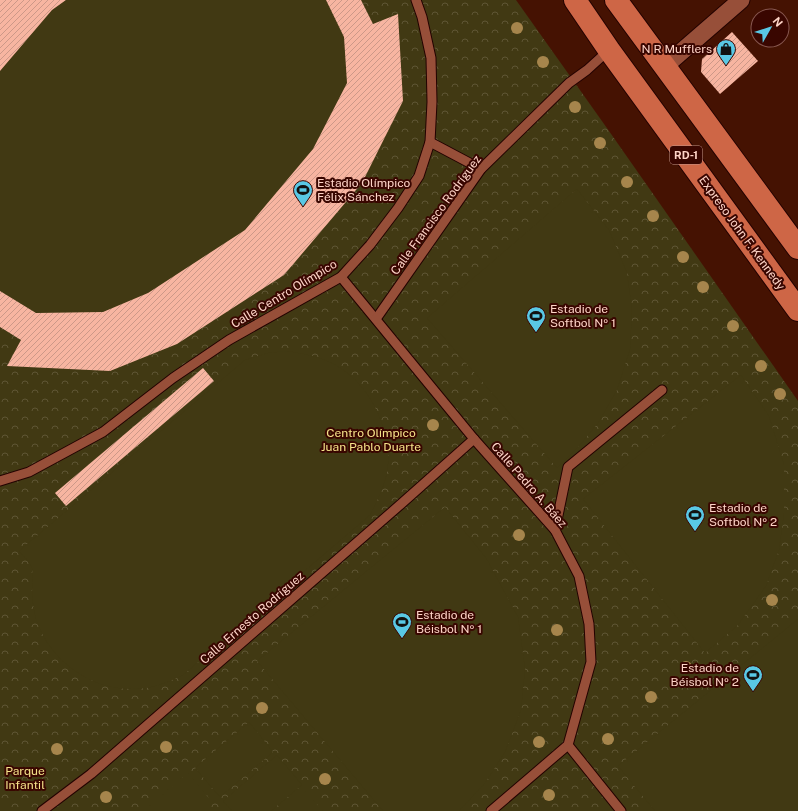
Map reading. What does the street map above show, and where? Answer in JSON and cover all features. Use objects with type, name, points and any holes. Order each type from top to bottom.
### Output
[{"type":"highway","name":"Expreso John F. Kennedy","points":[[575,0],[609,50],[798,310]]},
{"type":"highway","name":"RD-1","points":[[616,0],[666,66],[798,248]]},
{"type":"street","points":[[666,66],[741,0]]},
{"type":"lane","name":"Calle Centro Olímpico","points":[[0,480],[29,472],[103,432],[173,378],[229,340],[341,277],[370,245],[398,208],[419,176],[430,142],[432,102],[431,58],[422,17],[416,0]]},
{"type":"lane","name":"Calle Francisco Rodríguez","points":[[376,319],[481,169],[569,83],[587,70],[609,50]]},
{"type":"lane","points":[[430,142],[481,169]]},
{"type":"lane","name":"Calle Pedro A. Báez","points":[[341,277],[474,439],[555,530],[579,576],[589,624],[591,662],[568,745]]},
{"type":"lane","points":[[555,530],[568,467],[662,390]]},
{"type":"lane","name":"Calle Ernesto Rodríguez","points":[[42,811],[90,774],[474,439]]},
{"type":"lane","points":[[492,811],[568,745],[621,811]]},
{"type":"green space","name":"Centro Olímpico Juan Pablo Duarte","points":[[0,0],[516,0],[798,401],[798,811],[0,811]]},
{"type":"green space","points":[[66,0],[326,0],[344,37],[347,83],[313,149],[245,230],[148,293],[103,312],[36,313],[0,291],[0,71],[52,10]]},
{"type":"green space","name":"Estadio de Softbol Nº 1","points":[[577,189],[609,230],[627,273],[632,310],[630,349],[617,390],[598,423],[579,446],[557,468],[427,318]]},
{"type":"green space","points":[[287,351],[318,358],[343,370],[353,377],[361,386],[374,405],[383,427],[388,450],[388,461],[384,484],[370,515],[183,675],[156,686],[128,689],[111,687],[95,682],[80,674],[66,664],[54,652],[44,638],[37,622],[34,608],[32,593],[32,568],[29,562],[19,551],[245,360],[268,353]]},
{"type":"green space","name":"Estadio de Softbol Nº 2","points":[[741,375],[769,416],[784,465],[784,513],[779,550],[766,586],[738,625],[705,653],[583,499]]},
{"type":"green space","name":"Estadio de Béisbol Nº 1","points":[[445,507],[486,558],[518,617],[525,669],[521,710],[505,752],[485,783],[459,811],[383,811],[257,661]]},
{"type":"green space","name":"Estadio de Béisbol Nº 2","points":[[798,619],[798,811],[655,811],[618,766]]},
{"type":"green space","points":[[249,722],[273,752],[220,797],[195,768]]},
{"type":"green space","points":[[277,755],[302,785],[271,811],[232,811],[223,801]]},
{"type":"green space","points":[[188,773],[213,803],[204,811],[143,811]]},
{"type":"green space","points":[[305,791],[323,811],[281,811]]},
{"type":"building","points":[[0,0],[66,0],[52,10],[0,71]]},
{"type":"building","name":"Estadio Olímpico Félix Sánchez","points":[[326,0],[361,0],[373,24],[398,14],[403,101],[362,183],[284,275],[177,344],[110,371],[7,366],[21,340],[0,327],[0,291],[36,313],[103,312],[148,293],[245,230],[313,149],[347,83],[344,37]]},
{"type":"building","name":"N R Mufflers","points":[[732,32],[758,61],[720,94],[701,72],[702,59]]},
{"type":"building","points":[[203,368],[214,381],[66,506],[55,493]]},
{"type":"place","name":"N R Mufflers","points":[[726,66]]},
{"type":"place","name":"Estadio Olímpico Félix Sánchez","points":[[303,207]]},
{"type":"place","name":"Estadio de Softbol Nº 1","points":[[536,333]]},
{"type":"place","name":"Estadio de Softbol Nº 2","points":[[695,532]]},
{"type":"place","name":"Estadio de Béisbol Nº 1","points":[[402,639]]},
{"type":"place","name":"Estadio de Béisbol Nº 2","points":[[753,692]]},
{"type":"park label","name":"Parque Infantil","points":[[25,778]]}]
